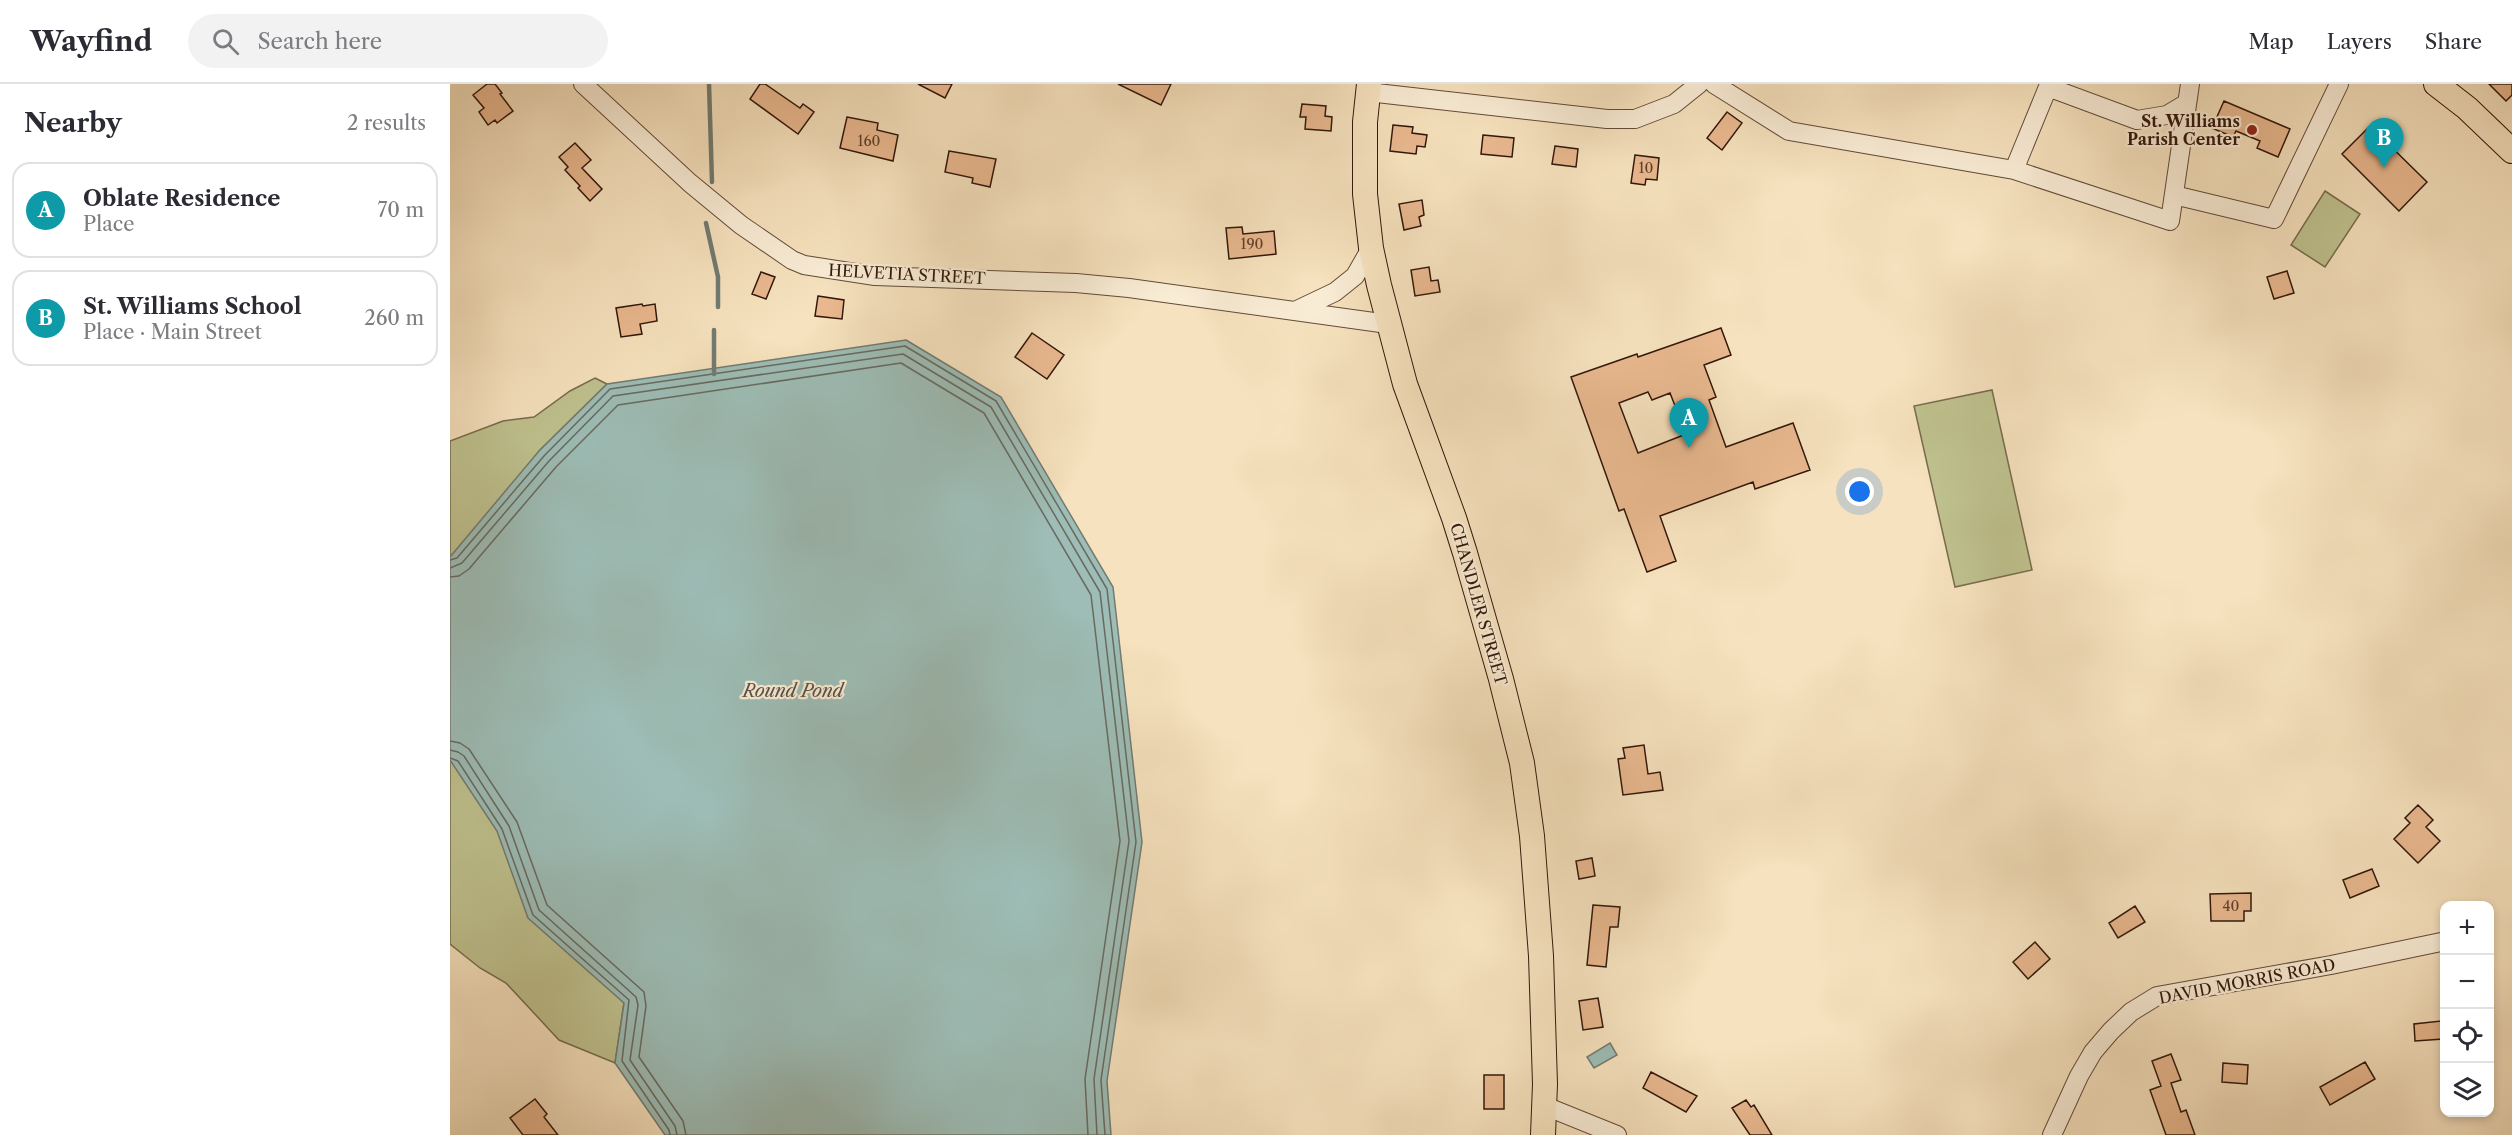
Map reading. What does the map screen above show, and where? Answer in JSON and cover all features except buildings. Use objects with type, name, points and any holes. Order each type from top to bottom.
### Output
[{"type":"main road","points":[[2436,84],[2467,108],[2512,151]]},
{"type":"main road","name":"CHANDLER STREET","points":[[1368,88],[1365,122],[1365,194],[1371,248],[1388,324],[1405,384],[1457,526],[1517,738],[1533,847],[1541,956],[1545,1106],[1543,1135]]},
{"type":"street","name":"HELVETIA STREET","points":[[583,84],[690,183],[741,225],[792,260],[804,265],[875,276],[1064,282],[1129,288],[1388,324]]},
{"type":"street","points":[[1368,88],[1607,119],[1635,119],[1674,104],[1699,84]]},
{"type":"street","points":[[1714,84],[1789,131],[2014,170],[2170,221],[2190,84]]},
{"type":"street","points":[[2174,195],[2274,219],[2339,84]]},
{"type":"street","points":[[2014,170],[2049,86],[2137,120],[2167,115],[2187,103]]},
{"type":"street","points":[[1296,311],[1335,292],[1355,276],[1371,248]]},
{"type":"street","name":"DAVID MORRIS ROAD","points":[[2052,1135],[2079,1076],[2093,1052],[2132,1012],[2157,996],[2331,965],[2440,942]]},
{"type":"street","points":[[1545,1106],[1617,1135]]},
{"type":"green space","points":[[2325,191],[2360,214],[2325,267],[2291,245]]},
{"type":"green space","points":[[595,378],[607,384],[539,451],[450,575],[450,441],[503,421],[534,417],[570,391]]},
{"type":"green space","points":[[1992,390],[2032,570],[1955,587],[1914,406]]},
{"type":"green space","points":[[450,750],[624,1003],[615,1063],[559,1040],[506,983],[480,968],[450,944]]},
{"type":"water","name":"Round Pond","points":[[906,340],[1001,397],[1113,587],[1142,842],[1107,1081],[1111,1135],[665,1135],[615,1063],[624,1003],[528,918],[497,831],[450,760],[450,557],[539,451],[607,384]]},
{"type":"water","points":[[1610,1043],[1617,1055],[1594,1068],[1587,1057]]},
{"type":"waterway","points":[[709,84],[712,182]]},
{"type":"waterway","points":[[706,223],[718,277],[718,307]]},
{"type":"waterway","points":[[714,330],[714,374]]},
{"type":"place","name":"St. Williams Parish Center","points":[[2252,130]]},
{"type":"place","name":"St. Williams School","points":[[2384,168]]},
{"type":"place","name":"Oblate Residence","points":[[1689,448]]}]
